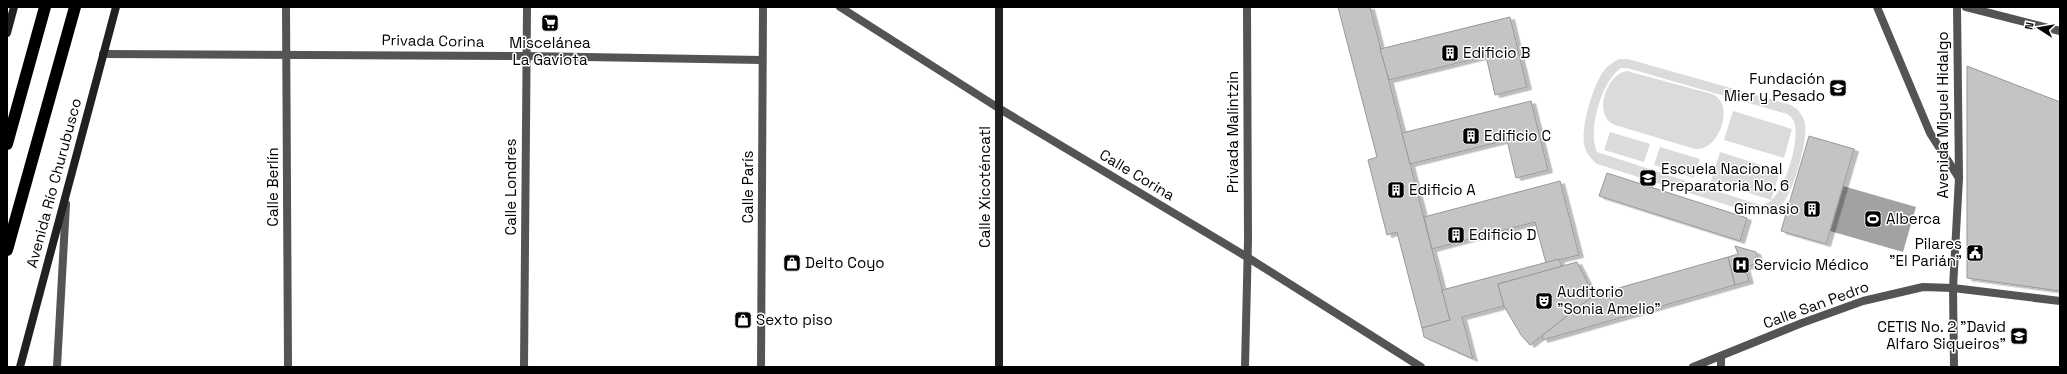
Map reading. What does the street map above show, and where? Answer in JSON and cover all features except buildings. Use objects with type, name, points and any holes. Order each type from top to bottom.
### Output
[{"type":"highway","points":[[7,144],[45,7]]},
{"type":"highway","points":[[7,250],[74,7]]},
{"type":"main road","points":[[7,33],[14,7]]},
{"type":"main road","name":"Avenida Río Churubusco","points":[[20,367],[116,7]]},
{"type":"main road","name":"Calle Xicoténcatl","points":[[999,7],[999,367]]},
{"type":"street","name":"Calle Berlín","points":[[286,7],[288,367]]},
{"type":"street","name":"Calle Londres","points":[[524,367],[527,7]]},
{"type":"street","name":"Calle París","points":[[761,367],[763,7]]},
{"type":"street","name":"Calle Corina","points":[[840,7],[1000,109],[1247,257],[1421,367]]},
{"type":"street","name":"Privada Malintzin","points":[[1246,367],[1247,7]]},
{"type":"street","points":[[1877,7],[1930,134],[1959,178]]},
{"type":"street","name":"Avenida Miguel Hidalgo","points":[[1954,367],[1953,288],[1959,178],[1957,7]]},
{"type":"street","points":[[1966,7],[2060,32]]},
{"type":"street","name":"Privada Corina","points":[[103,54],[526,56],[762,60]]},
{"type":"street","points":[[57,367],[66,191]]},
{"type":"street","name":"Calle San Pedro","points":[[1692,367],[1802,323],[1863,301],[1924,287],[1953,288],[2060,301]]},
{"type":"street","points":[[1721,356],[1721,367]]},
{"type":"shaded area","points":[[1619,59],[1628,59],[1791,105],[1796,109],[1802,115],[1805,124],[1804,142],[1795,179],[1786,200],[1781,206],[1771,213],[1759,215],[1597,164],[1587,153],[1584,144],[1584,126],[1586,115],[1601,74],[1612,63]],"holes":[[[1621,68],[1627,68],[1790,116],[1795,126],[1796,135],[1794,146],[1787,173],[1775,196],[1768,203],[1760,205],[1597,152],[1594,143],[1595,119],[1602,94],[1614,74]]]},
{"type":"shaded area","points":[[1627,71],[1712,94],[1719,99],[1723,107],[1722,126],[1711,143],[1704,148],[1695,149],[1615,125],[1608,120],[1604,113],[1604,96],[1613,79]]},
{"type":"shaded area","points":[[1733,111],[1792,129],[1784,158],[1724,140]]},
{"type":"shaded area","points":[[1610,132],[1650,144],[1644,162],[1604,150]]},
{"type":"shaded area","points":[[1660,147],[1700,159],[1694,178],[1654,165]]},
{"type":"shaded area","points":[[1720,152],[1780,171],[1771,200],[1711,181]]},
{"type":"shaded area","name":"Alberca","points":[[1843,186],[1916,207],[1903,252],[1830,231]]},
{"type":"place","name":"Miscelánea La Gaviota","points":[[550,23]]},
{"type":"place","name":"Edificio B","points":[[1450,53]]},
{"type":"place","name":"Fundación Mier y Pesado","points":[[1838,88]]},
{"type":"place","name":"Edificio C","points":[[1471,136]]},
{"type":"place","name":"Escuela Nacional Preparatoria No. 6","points":[[1648,178]]},
{"type":"place","name":"Edificio A","points":[[1396,190]]},
{"type":"place","name":"Gimnasio","points":[[1812,209]]},
{"type":"place","name":"Alberca","points":[[1873,219]]},
{"type":"place","name":"Edificio D","points":[[1456,235]]},
{"type":"place","name":"Pilares \"El Parián\"","points":[[1975,253]]},
{"type":"place","name":"Delto Coyo","points":[[792,263]]},
{"type":"place","name":"Servicio Médico","points":[[1741,265]]},
{"type":"place","name":"Auditorio \"Sonia Amelio\"","points":[[1544,301]]},
{"type":"place","name":"Sexto piso","points":[[743,320]]},
{"type":"place","name":"CETIS No. 2 \"David Alfaro Siqueiros\"","points":[[2019,336]]}]
